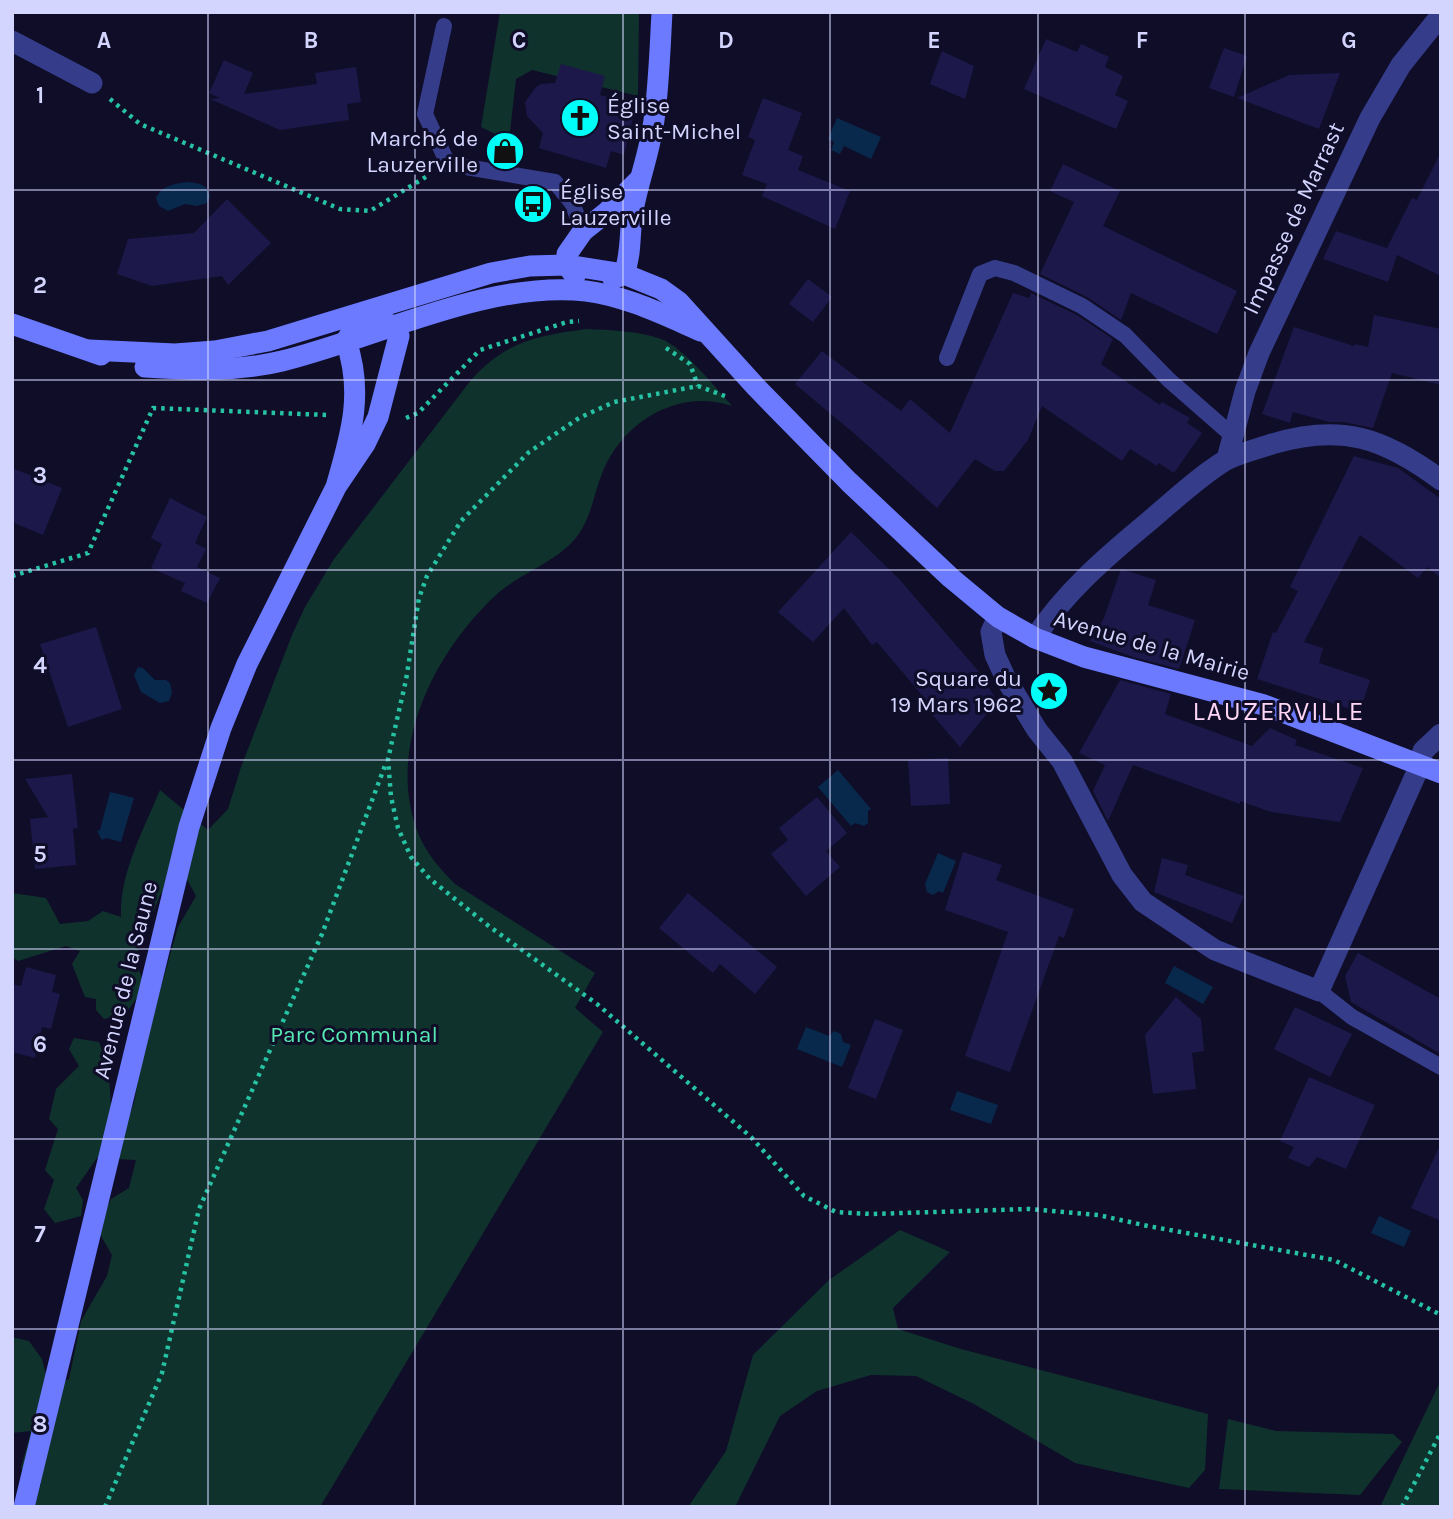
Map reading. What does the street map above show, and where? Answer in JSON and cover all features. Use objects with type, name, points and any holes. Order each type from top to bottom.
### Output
[{"type":"street","points":[[12,324],[129,366],[202,370],[248,368],[284,361],[479,301],[532,291],[586,291],[624,274],[629,262],[630,227],[638,181],[648,156],[654,120],[662,12]]},
{"type":"street","name":"Impasse de Marrast","points":[[1227,459],[1245,391],[1259,353],[1370,118],[1401,65],[1441,15]]},
{"type":"street","points":[[12,41],[92,83]]},
{"type":"street","points":[[586,291],[567,265],[567,254],[583,231],[638,181]]},
{"type":"street","name":"Avenue de la Mairie","points":[[89,350],[175,354],[215,351],[268,341],[491,273],[530,266],[567,265],[624,274],[661,289],[679,302],[849,482],[951,578],[998,618],[1035,638],[1084,657],[1264,705],[1441,773]]},
{"type":"street","name":"Avenue de la Mairie","points":[[586,291],[631,301],[706,333]]},
{"type":"street","points":[[346,341],[364,312],[395,327]]},
{"type":"street","name":"Avenue de la Saune","points":[[24,1507],[189,827],[221,728],[247,664],[336,487],[365,444],[378,417],[399,336],[395,327]]},
{"type":"street","name":"Avenue de la Saune","points":[[336,487],[354,415],[357,386],[346,341]]},
{"type":"street","points":[[1035,638],[1075,589],[1128,538],[1227,459],[1295,437],[1325,433],[1350,435],[1410,457],[1441,480]]},
{"type":"street","points":[[998,618],[991,632],[996,655],[1006,679],[1037,730],[1062,761],[1122,875],[1143,902],[1215,950],[1319,991],[1423,751],[1441,734]]},
{"type":"lane","points":[[444,26],[425,114],[448,164],[555,182],[572,203],[583,231]]},
{"type":"lane","points":[[947,358],[980,274],[995,268],[1014,273],[1082,306],[1125,335],[1169,380],[1233,436]]},
{"type":"lane","points":[[1319,991],[1352,1017],[1441,1067]]},
{"type":"path","points":[[92,83],[140,124],[340,209],[370,211],[448,164]]},
{"type":"path","points":[[396,418],[404,419],[418,413],[480,351],[566,322],[589,320]]},
{"type":"path","points":[[655,342],[690,364],[698,386]]},
{"type":"path","points":[[105,1507],[162,1373],[199,1209],[322,934],[388,759],[406,680],[419,598],[427,576],[461,521],[529,452],[579,418],[614,402],[698,386],[730,398]]},
{"type":"path","points":[[12,576],[88,553],[153,408],[328,415]]},
{"type":"path","points":[[388,759],[391,797],[398,828],[411,857],[430,879],[489,927],[597,1004],[751,1138],[804,1196],[836,1212],[871,1214],[1029,1209],[1098,1215],[1334,1261],[1441,1315]]},
{"type":"path","points":[[1402,1507],[1441,1432]]},
{"type":"green space","points":[[500,12],[639,12],[638,96],[532,70],[516,79],[509,141],[481,127]]},
{"type":"green space","name":"Parc Communal","points":[[586,329],[643,334],[670,343],[699,369],[732,406],[693,401],[674,405],[639,423],[625,437],[612,453],[603,471],[589,515],[575,539],[557,555],[497,594],[474,617],[454,643],[436,672],[422,703],[412,735],[408,768],[409,801],[418,833],[434,860],[455,884],[595,973],[575,1008],[603,1032],[320,1507],[19,1507],[22,1501],[41,1485],[21,1468],[31,1431],[12,1433],[12,1337],[29,1341],[42,1359],[49,1387],[69,1379],[81,1321],[107,1276],[112,1255],[97,1229],[111,1199],[129,1188],[136,1160],[97,1158],[76,1188],[83,1200],[81,1216],[55,1223],[44,1209],[54,1180],[45,1170],[58,1129],[49,1119],[56,1089],[79,1066],[69,1049],[74,1038],[99,1042],[108,1065],[112,1119],[126,1123],[134,1103],[145,1043],[178,927],[196,896],[182,870],[160,895],[135,959],[145,987],[125,1014],[104,1019],[96,1010],[96,999],[85,997],[72,964],[80,951],[66,946],[18,961],[12,957],[12,893],[46,898],[60,924],[88,921],[103,911],[121,917],[121,901],[128,868],[160,790],[208,830],[228,809],[241,767],[305,607],[334,559],[471,380],[497,357],[523,342]]},
{"type":"green space","points":[[900,1230],[950,1252],[893,1308],[898,1329],[961,1349],[1208,1414],[1205,1470],[1189,1488],[1075,1463],[974,1404],[916,1376],[871,1375],[817,1391],[780,1416],[735,1507],[688,1507],[726,1451],[753,1355],[829,1280]]},
{"type":"green space","points":[[1441,1380],[1441,1507],[1380,1507]]},
{"type":"green space","points":[[1228,1419],[1276,1431],[1393,1434],[1402,1442],[1360,1495],[1219,1489]]},
{"type":"water","points":[[837,118],[881,137],[871,159],[844,146],[840,154],[831,150],[834,142],[828,139]]},
{"type":"water","points":[[187,182],[207,189],[210,196],[207,203],[197,206],[185,204],[168,211],[159,206],[156,198],[162,190]]},
{"type":"water","points":[[138,667],[143,668],[155,680],[166,680],[170,683],[172,693],[169,701],[160,703],[141,692],[134,675]]},
{"type":"water","points":[[838,770],[871,809],[868,811],[868,823],[864,826],[855,823],[851,826],[818,787]]},
{"type":"water","points":[[110,792],[134,798],[121,842],[106,838],[102,840],[97,831],[100,830]]},
{"type":"water","points":[[938,853],[956,861],[943,893],[939,891],[933,895],[927,892],[925,884]]},
{"type":"water","points":[[1174,966],[1213,987],[1203,1004],[1165,983]]},
{"type":"water","points":[[806,1027],[829,1036],[834,1031],[841,1034],[843,1042],[851,1045],[842,1067],[797,1049]]},
{"type":"water","points":[[957,1091],[998,1105],[991,1124],[950,1110]]},
{"type":"water","points":[[1379,1216],[1411,1231],[1404,1247],[1371,1233]]},
{"type":"building","points":[[1046,39],[1077,52],[1081,44],[1109,57],[1105,67],[1123,76],[1115,95],[1128,101],[1116,129],[1024,89]]},
{"type":"building","points":[[1224,48],[1247,56],[1234,97],[1209,88]]},
{"type":"building","points":[[942,51],[974,66],[965,99],[930,84]]},
{"type":"building","points":[[224,60],[253,73],[244,94],[317,84],[315,73],[356,67],[361,102],[347,104],[349,120],[280,130],[210,99],[220,98],[209,93]]},
{"type":"building","name":"Église Saint-Michel","points":[[561,64],[605,76],[600,95],[636,105],[624,155],[611,151],[606,168],[539,148],[543,133],[527,116],[525,102],[536,87],[555,83]]},
{"type":"building","points":[[1340,73],[1319,129],[1237,98],[1289,75]]},
{"type":"building","points":[[763,98],[802,113],[788,150],[803,156],[798,170],[850,191],[835,229],[762,196],[767,184],[742,175],[755,140],[748,137]]},
{"type":"building","points":[[1441,152],[1441,276],[1397,255],[1388,282],[1323,259],[1336,231],[1387,248],[1412,198],[1417,200]]},
{"type":"building","points":[[1063,164],[1120,191],[1103,226],[1237,291],[1217,334],[1131,293],[1121,320],[1087,297],[1040,274],[1074,202],[1050,191]]},
{"type":"building","points":[[227,199],[271,243],[228,285],[222,276],[152,286],[117,274],[128,239],[194,233]]},
{"type":"building","points":[[808,279],[832,297],[813,322],[789,304]]},
{"type":"building","points":[[1013,293],[1029,298],[1031,293],[1077,315],[1113,339],[1101,364],[1160,405],[1162,402],[1190,418],[1187,423],[1202,433],[1174,473],[1130,449],[1122,461],[1042,406],[1028,440],[1004,471],[995,471],[975,459],[937,508],[795,384],[822,351],[901,411],[910,399],[950,433]]},
{"type":"building","points":[[1374,315],[1441,329],[1441,385],[1392,373],[1373,428],[1329,422],[1293,412],[1290,423],[1262,414],[1294,327],[1354,346],[1368,347]]},
{"type":"building","points":[[1354,456],[1398,468],[1441,499],[1441,578],[1427,567],[1418,578],[1360,535],[1304,642],[1323,648],[1319,663],[1370,680],[1360,712],[1257,679],[1273,632],[1276,633],[1298,591],[1290,587]]},
{"type":"building","points":[[12,468],[62,488],[43,535],[12,522]]},
{"type":"building","points":[[170,498],[207,517],[195,543],[206,549],[197,567],[220,578],[207,603],[181,591],[185,583],[151,568],[162,544],[151,538]]},
{"type":"building","points":[[851,532],[900,580],[980,673],[997,701],[960,747],[930,712],[932,707],[877,642],[872,645],[844,608],[813,642],[778,612]]},
{"type":"building","points":[[1121,569],[1156,580],[1148,605],[1195,620],[1179,669],[1133,657],[1090,641],[1104,618]]},
{"type":"building","points":[[96,627],[122,709],[68,727],[40,644]]},
{"type":"building","points":[[1120,680],[1171,694],[1165,714],[1252,746],[1270,728],[1297,740],[1295,745],[1363,768],[1340,822],[1271,812],[1240,801],[1240,804],[1133,765],[1108,821],[1093,791],[1105,765],[1079,753]]},
{"type":"building","points":[[948,758],[950,804],[911,806],[908,760]]},
{"type":"building","points":[[72,774],[78,828],[73,829],[76,865],[35,869],[30,819],[48,817],[25,779]]},
{"type":"building","points":[[817,797],[847,833],[826,851],[840,867],[806,896],[771,854],[788,840],[779,828]]},
{"type":"building","points":[[963,852],[1002,865],[996,880],[1074,909],[1064,938],[1059,936],[1010,1072],[965,1056],[1008,932],[945,910]]},
{"type":"building","points":[[1162,858],[1188,865],[1185,875],[1244,896],[1232,923],[1154,892]]},
{"type":"building","points":[[688,893],[777,967],[755,994],[720,964],[713,973],[659,928]]},
{"type":"building","points":[[1358,953],[1441,999],[1441,1054],[1351,1002],[1345,976]]},
{"type":"building","points":[[26,967],[56,975],[52,992],[60,994],[51,1029],[42,1027],[35,1058],[12,1052],[12,984],[21,986]]},
{"type":"building","points":[[1176,997],[1201,1019],[1204,1051],[1192,1053],[1196,1089],[1153,1094],[1145,1035]]},
{"type":"building","points":[[1295,1007],[1352,1034],[1330,1077],[1274,1049]]},
{"type":"building","points":[[875,1019],[903,1030],[876,1099],[848,1088]]},
{"type":"building","points":[[1309,1077],[1375,1105],[1346,1169],[1317,1157],[1309,1167],[1288,1158],[1294,1147],[1280,1141]]},
{"type":"building","points":[[1441,1143],[1441,1221],[1411,1208]]},
{"type":"place","name":"Église Saint-Michel","points":[[580,118]]},
{"type":"place","name":"Marché de Lauzerville","points":[[505,151]]},
{"type":"place","name":"Église Lauzerville","points":[[533,204]]},
{"type":"place","name":"Square du 19 Mars 1962","points":[[1049,691]]},
{"type":"district","name":"LAUZERVILLE","points":[[1279,711]]}]
